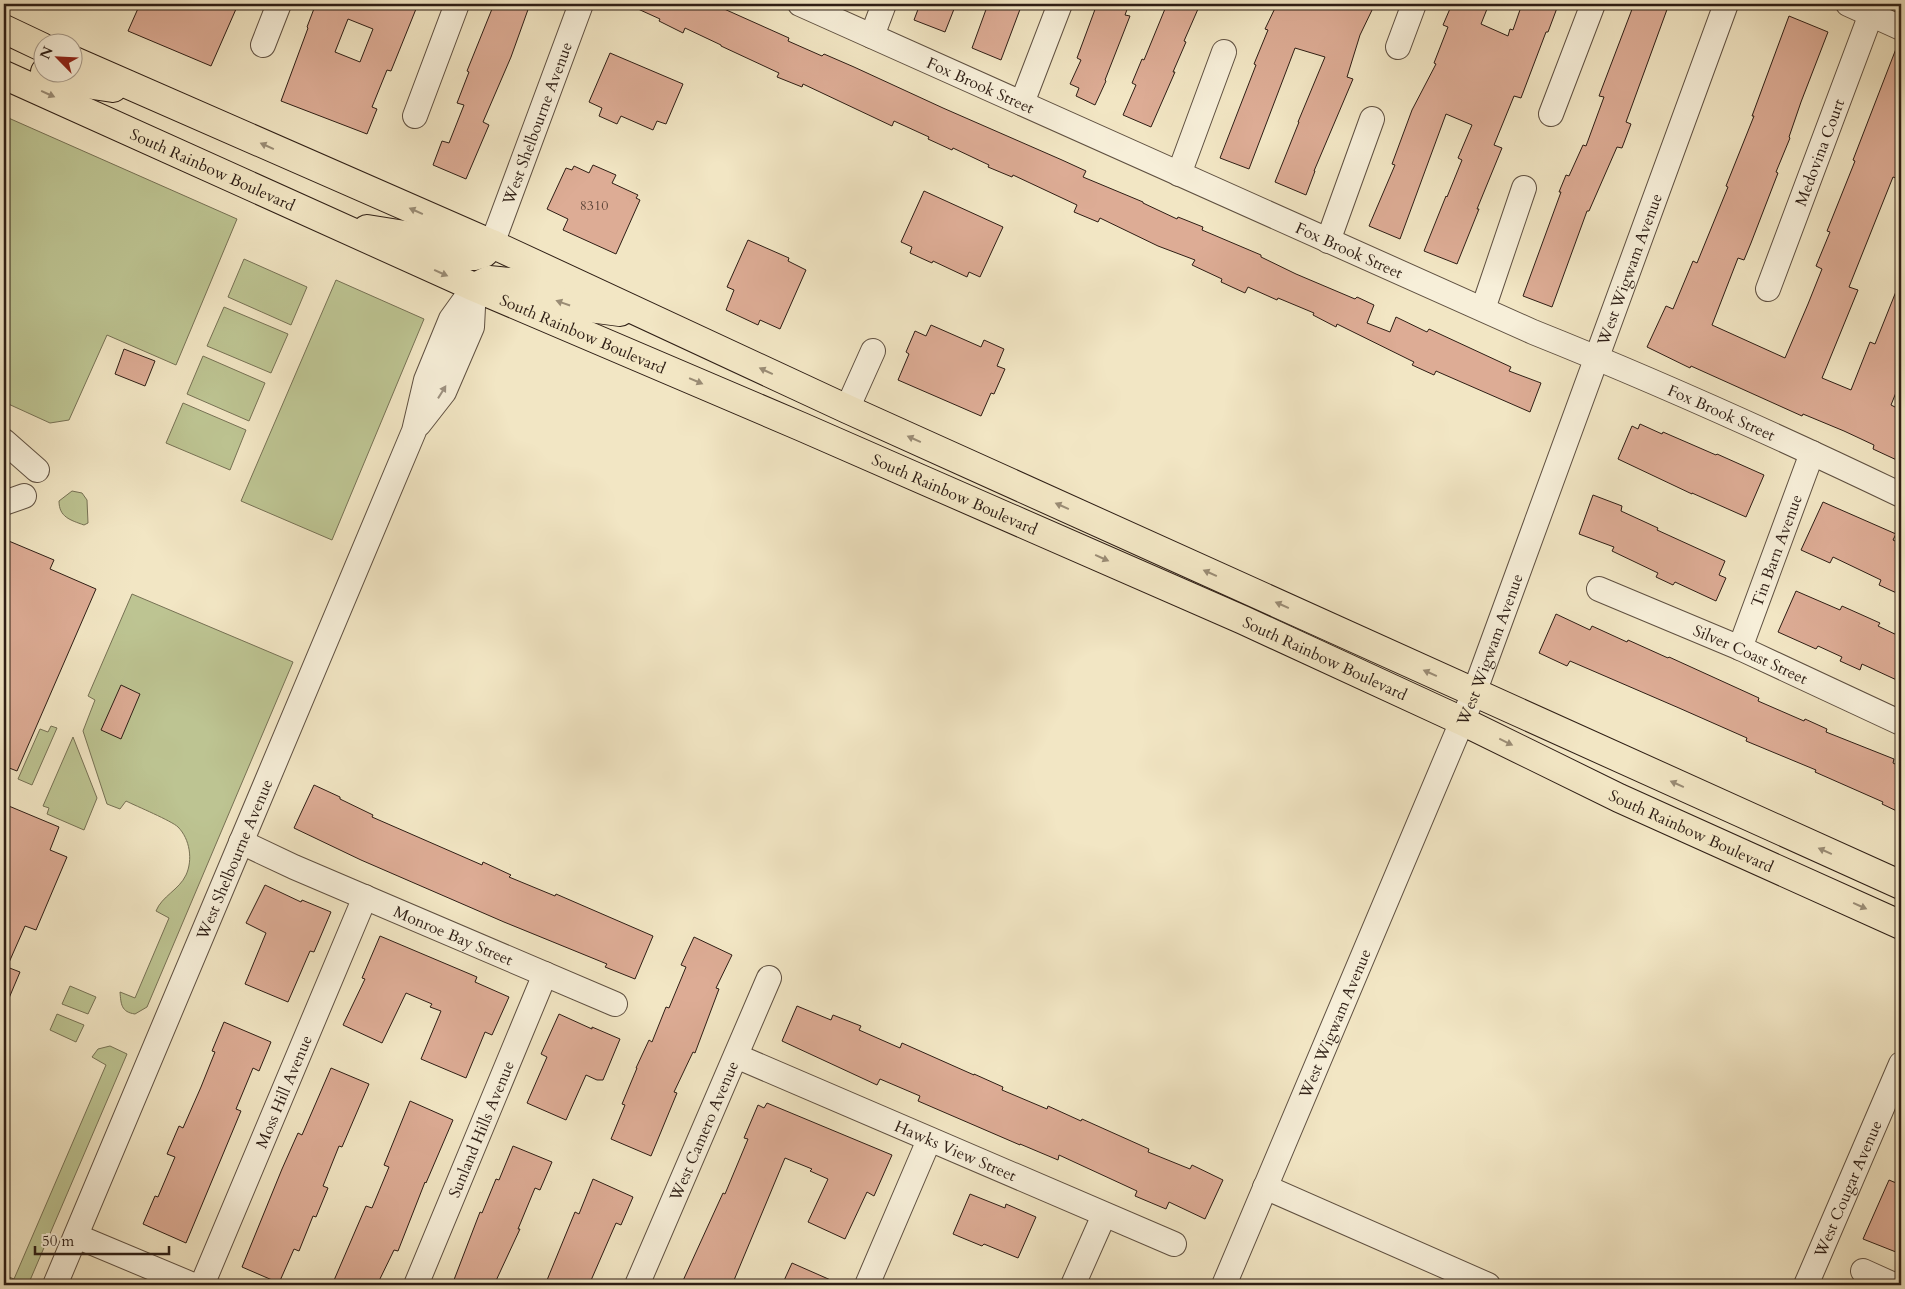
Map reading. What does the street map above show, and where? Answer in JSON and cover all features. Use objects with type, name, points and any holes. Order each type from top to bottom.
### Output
[{"type":"main road","points":[[4,29],[32,42]]},
{"type":"main road","name":"South Rainbow Boulevard","points":[[82,64],[492,244],[847,409],[1901,885]]},
{"type":"main road","points":[[4,73],[25,65],[32,68]]},
{"type":"main road","name":"South Rainbow Boulevard","points":[[4,73],[326,222],[990,508],[1243,620],[1462,721],[1618,798],[1901,924]]},
{"type":"main road","points":[[73,82],[146,93]]},
{"type":"main road","points":[[326,222],[410,236],[459,256],[479,255],[484,253],[492,244]]},
{"type":"main road","points":[[474,287],[489,280],[498,280],[520,285],[567,305],[646,315]]},
{"type":"main road","points":[[802,427],[889,451],[931,468],[951,471],[972,465]]},
{"type":"main road","points":[[990,508],[1004,502],[1009,503],[1067,528],[1136,540]]},
{"type":"main road","points":[[1805,881],[1848,881],[1901,903]]},
{"type":"street","points":[[263,45],[279,4]]},
{"type":"street","points":[[415,116],[457,4]]},
{"type":"street","name":"West Shelbourne Avenue","points":[[492,244],[581,4]]},
{"type":"street","name":"Fox Brook Street","points":[[800,4],[1328,241],[1812,452],[1901,495]]},
{"type":"street","points":[[872,36],[884,4]]},
{"type":"street","points":[[1022,103],[1060,4]]},
{"type":"street","points":[[1398,47],[1414,4]]},
{"type":"street","points":[[1552,114],[1593,4]]},
{"type":"street","name":"West Wigwam Avenue","points":[[1224,1285],[1474,693],[1726,4]]},
{"type":"street","points":[[1848,4],[1901,28]]},
{"type":"street","name":"Medovina Court","points":[[1768,289],[1871,14]]},
{"type":"street","points":[[1180,174],[1224,52]]},
{"type":"street","points":[[1328,241],[1372,120]]},
{"type":"street","points":[[1483,309],[1524,188]]},
{"type":"street","name":"West Shelbourne Avenue","points":[[56,1285],[414,431],[429,372],[454,313],[474,287]]},
{"type":"street","points":[[847,409],[873,351]]},
{"type":"street","points":[[4,441],[37,470]]},
{"type":"street","name":"Tin Barn Avenue","points":[[1740,648],[1812,452]]},
{"type":"street","name":"Silver Coast Street","points":[[1599,589],[1740,648],[1901,723]]},
{"type":"street","name":"Monroe Bay Street","points":[[241,842],[294,867],[615,1004]]},
{"type":"street","name":"Moss Hill Avenue","points":[[202,1285],[365,897]]},
{"type":"street","name":"Sunland Hills Avenue","points":[[416,1285],[545,974]]},
{"type":"street","name":"West Camero Avenue","points":[[637,1285],[768,978]]},
{"type":"street","name":"Hawks View Street","points":[[736,1056],[1174,1244]]},
{"type":"street","name":"West Cougar Avenue","points":[[1806,1285],[1896,1090],[1901,1064]]},
{"type":"street","points":[[867,1285],[929,1140]]},
{"type":"street","points":[[1266,1187],[1488,1285]]},
{"type":"street","points":[[1073,1285],[1104,1215]]},
{"type":"street","points":[[76,1236],[193,1285]]},
{"type":"street","points":[[1863,1271],[1894,1285]]},
{"type":"green space","points":[[4,116],[237,219],[176,365],[107,335],[69,420],[50,423],[4,402]]},
{"type":"green space","points":[[244,259],[307,287],[291,325],[228,297]]},
{"type":"green space","points":[[336,280],[424,319],[332,540],[241,501]]},
{"type":"green space","points":[[224,307],[288,334],[271,373],[207,346]]},
{"type":"green space","points":[[203,356],[265,383],[249,421],[187,394]]},
{"type":"green space","points":[[183,403],[246,430],[230,470],[166,443]]},
{"type":"green space","points":[[72,491],[82,493],[87,500],[88,523],[84,525],[66,517],[61,511],[59,501]]},
{"type":"green space","points":[[132,594],[293,662],[147,1007],[135,1014],[124,1009],[121,1004],[120,992],[135,998],[169,918],[156,911],[162,901],[183,880],[188,869],[190,856],[185,837],[174,824],[126,801],[120,809],[107,804],[83,731],[95,700],[88,696]]},
{"type":"green space","points":[[51,726],[57,728],[32,785],[18,779],[40,729],[48,732]]},
{"type":"green space","points":[[73,737],[97,798],[84,830],[47,814],[49,808],[43,806]]},
{"type":"green space","points":[[70,986],[96,997],[88,1014],[62,1004]]},
{"type":"green space","points":[[57,1014],[84,1025],[76,1042],[50,1030]]},
{"type":"green space","points":[[110,1046],[127,1054],[28,1285],[4,1285],[4,1275],[14,1279],[106,1065],[92,1057],[98,1049]]},
{"type":"building","points":[[140,4],[224,4],[236,9],[211,66],[128,31]]},
{"type":"building","points":[[312,4],[418,4],[391,71],[387,70],[372,107],[377,109],[367,134],[281,101],[315,6]],"holes":[[[348,19],[373,29],[360,62],[335,52]]]},
{"type":"building","points":[[494,4],[530,4],[511,57],[483,122],[489,125],[466,179],[433,165],[442,141],[449,143],[464,105],[457,103],[469,72],[467,71]]},
{"type":"building","points":[[627,4],[713,4],[789,38],[788,41],[854,67],[1062,160],[1086,171],[1083,177],[1143,202],[1177,219],[1178,217],[1203,227],[1202,230],[1261,255],[1261,257],[1296,274],[1374,305],[1367,323],[1390,332],[1396,317],[1427,332],[1429,329],[1511,367],[1509,371],[1541,383],[1530,412],[1436,371],[1434,375],[1412,365],[1414,362],[1337,324],[1336,327],[1313,315],[1314,313],[1248,287],[1245,293],[1221,282],[1222,279],[1192,265],[1195,260],[1158,246],[1100,218],[1098,222],[1074,212],[1077,205],[1013,175],[1012,177],[988,167],[989,165],[953,148],[952,150],[928,139],[929,137],[894,121],[892,126],[803,84],[802,87],[777,77],[779,73],[685,28],[683,33],[659,21],[660,19]]},
{"type":"building","points":[[920,4],[956,4],[945,32],[914,20]]},
{"type":"building","points":[[988,4],[1022,4],[1001,60],[972,48]]},
{"type":"building","points":[[1097,4],[1129,4],[1125,15],[1130,16],[1095,105],[1076,96],[1079,88],[1070,84],[1081,60],[1077,58]]},
{"type":"building","points":[[1167,4],[1187,4],[1198,9],[1184,41],[1186,42],[1173,72],[1175,72],[1151,127],[1123,115],[1136,85],[1132,83],[1142,59],[1144,60]]},
{"type":"building","points":[[1277,4],[1365,4],[1373,8],[1360,35],[1347,77],[1353,79],[1314,171],[1306,195],[1275,182],[1325,57],[1295,48],[1249,169],[1220,158],[1256,65],[1254,64],[1268,30],[1265,29]]},
{"type":"building","points":[[1452,4],[1489,4],[1481,24],[1508,36],[1510,29],[1513,30],[1522,4],[1546,4],[1557,8],[1521,98],[1514,96],[1494,145],[1502,148],[1457,264],[1424,251],[1462,160],[1458,158],[1472,125],[1446,114],[1400,239],[1369,226],[1395,165],[1392,164],[1412,110],[1436,64],[1434,63],[1448,27],[1443,25]]},
{"type":"building","points":[[1634,4],[1669,4],[1626,122],[1631,124],[1622,148],[1617,147],[1589,211],[1587,211],[1552,307],[1523,296],[1566,175],[1569,176],[1583,145],[1586,146],[1604,97],[1599,96]]},
{"type":"building","points":[[1789,16],[1828,32],[1751,243],[1744,260],[1738,258],[1712,325],[1785,358],[1822,269],[1816,266],[1830,232],[1827,231],[1855,161],[1853,160],[1899,41],[1901,42],[1901,180],[1893,177],[1849,287],[1858,290],[1822,378],[1851,390],[1870,342],[1875,344],[1901,279],[1901,380],[1891,405],[1901,410],[1901,462],[1873,449],[1874,445],[1844,431],[1803,414],[1802,416],[1691,366],[1690,368],[1647,347],[1666,306],[1673,309],[1693,261],[1697,263],[1728,187],[1726,186],[1754,116],[1752,116]]},
{"type":"building","points":[[610,53],[683,84],[666,124],[657,121],[653,130],[621,116],[617,124],[599,116],[602,108],[589,102]]},
{"type":"building","points":[[593,165],[616,175],[612,183],[638,195],[636,198],[640,200],[616,254],[563,230],[568,219],[547,209],[566,168],[572,170],[574,166],[589,173]]},
{"type":"building","points":[[924,191],[1003,227],[980,277],[969,272],[967,277],[933,261],[932,263],[910,253],[912,247],[901,242]]},
{"type":"building","points":[[748,240],[789,258],[788,261],[806,270],[780,329],[760,320],[758,325],[726,310],[734,290],[727,287]]},
{"type":"building","points":[[931,325],[981,347],[984,340],[1004,349],[997,366],[1005,369],[994,394],[991,393],[981,416],[898,380],[909,354],[906,352],[915,331],[926,336]]},
{"type":"building","points":[[124,349],[155,361],[145,386],[115,374]]},
{"type":"building","points":[[1640,424],[1717,454],[1764,475],[1746,517],[1618,459],[1632,426],[1638,429]]},
{"type":"building","points":[[1593,495],[1622,506],[1621,511],[1658,528],[1657,530],[1725,561],[1719,575],[1726,578],[1716,601],[1675,582],[1673,585],[1656,577],[1658,573],[1612,551],[1614,547],[1579,534]]},
{"type":"building","points":[[1823,502],[1896,534],[1893,540],[1901,544],[1901,595],[1879,585],[1881,580],[1833,557],[1830,563],[1801,550]]},
{"type":"building","points":[[4,539],[54,560],[50,569],[96,589],[17,771],[4,766]]},
{"type":"building","points":[[1796,591],[1840,610],[1842,606],[1880,623],[1878,626],[1901,637],[1901,682],[1862,664],[1860,670],[1840,661],[1842,657],[1818,646],[1816,649],[1778,632]]},
{"type":"building","points":[[1556,614],[1590,630],[1592,626],[1627,642],[1628,640],[1669,657],[1759,698],[1758,701],[1827,729],[1826,732],[1894,759],[1893,763],[1901,767],[1901,813],[1882,804],[1883,802],[1815,772],[1816,770],[1746,741],[1747,738],[1570,661],[1567,666],[1539,653]]},
{"type":"building","points":[[121,685],[140,694],[121,739],[101,730]]},
{"type":"building","points":[[314,785],[373,815],[372,817],[482,865],[483,862],[511,875],[509,877],[555,896],[556,894],[653,936],[635,979],[605,967],[607,964],[361,860],[294,828]]},
{"type":"building","points":[[4,804],[59,827],[50,850],[67,857],[36,930],[25,926],[7,967],[20,972],[4,1010]]},
{"type":"building","points":[[265,885],[301,902],[302,900],[331,912],[314,952],[310,951],[288,1002],[245,984],[266,933],[246,923]]},
{"type":"building","points":[[380,936],[477,977],[475,982],[509,997],[492,1035],[485,1032],[466,1078],[421,1059],[441,1011],[430,1007],[432,1004],[406,993],[382,1043],[343,1025],[365,979],[362,978]]},
{"type":"building","points":[[694,937],[732,955],[716,988],[719,989],[695,1053],[693,1052],[674,1092],[677,1093],[651,1156],[611,1139],[625,1105],[622,1104],[636,1068],[649,1040],[652,1042],[666,1007],[669,1008],[686,967],[681,965]]},
{"type":"building","points":[[797,1006],[831,1020],[833,1015],[861,1026],[859,1030],[900,1048],[902,1043],[1003,1087],[1002,1090],[1047,1109],[1048,1106],[1081,1121],[1082,1119],[1149,1149],[1148,1152],[1190,1169],[1192,1165],[1223,1180],[1205,1219],[1169,1202],[1166,1209],[1135,1196],[1137,1191],[1059,1155],[1058,1160],[1020,1145],[918,1101],[920,1096],[880,1079],[877,1085],[782,1041]]},
{"type":"building","points":[[559,1014],[620,1039],[603,1080],[597,1080],[586,1075],[566,1120],[527,1103],[547,1057],[541,1054]]},
{"type":"building","points":[[224,1022],[271,1042],[259,1071],[253,1068],[236,1109],[241,1111],[186,1243],[143,1224],[155,1196],[158,1197],[175,1157],[167,1154],[179,1126],[183,1128],[201,1087],[215,1052],[212,1051]]},
{"type":"building","points":[[331,1068],[369,1084],[342,1147],[339,1146],[323,1186],[328,1188],[316,1217],[313,1216],[299,1251],[294,1249],[279,1283],[242,1267],[298,1133],[302,1135]]},
{"type":"building","points":[[410,1101],[453,1120],[425,1182],[398,1251],[394,1250],[377,1285],[332,1285],[366,1206],[372,1208],[389,1167],[384,1165]]},
{"type":"building","points":[[767,1103],[892,1155],[874,1196],[867,1192],[845,1239],[808,1222],[828,1179],[810,1171],[812,1169],[785,1158],[732,1285],[681,1285],[723,1193],[725,1194],[748,1139],[744,1138],[758,1105],[764,1108]]},
{"type":"building","points":[[513,1146],[552,1162],[540,1190],[535,1188],[518,1229],[520,1229],[494,1285],[452,1285],[480,1212],[482,1213],[496,1179],[499,1180]]},
{"type":"building","points":[[593,1179],[633,1197],[621,1225],[616,1223],[589,1285],[545,1285],[575,1212],[579,1214]]},
{"type":"building","points":[[1889,1180],[1901,1185],[1901,1254],[1863,1239]]},
{"type":"building","points":[[970,1194],[1005,1208],[1006,1204],[1036,1217],[1018,1258],[953,1234]]},
{"type":"building","points":[[792,1263],[842,1285],[782,1285]]}]
